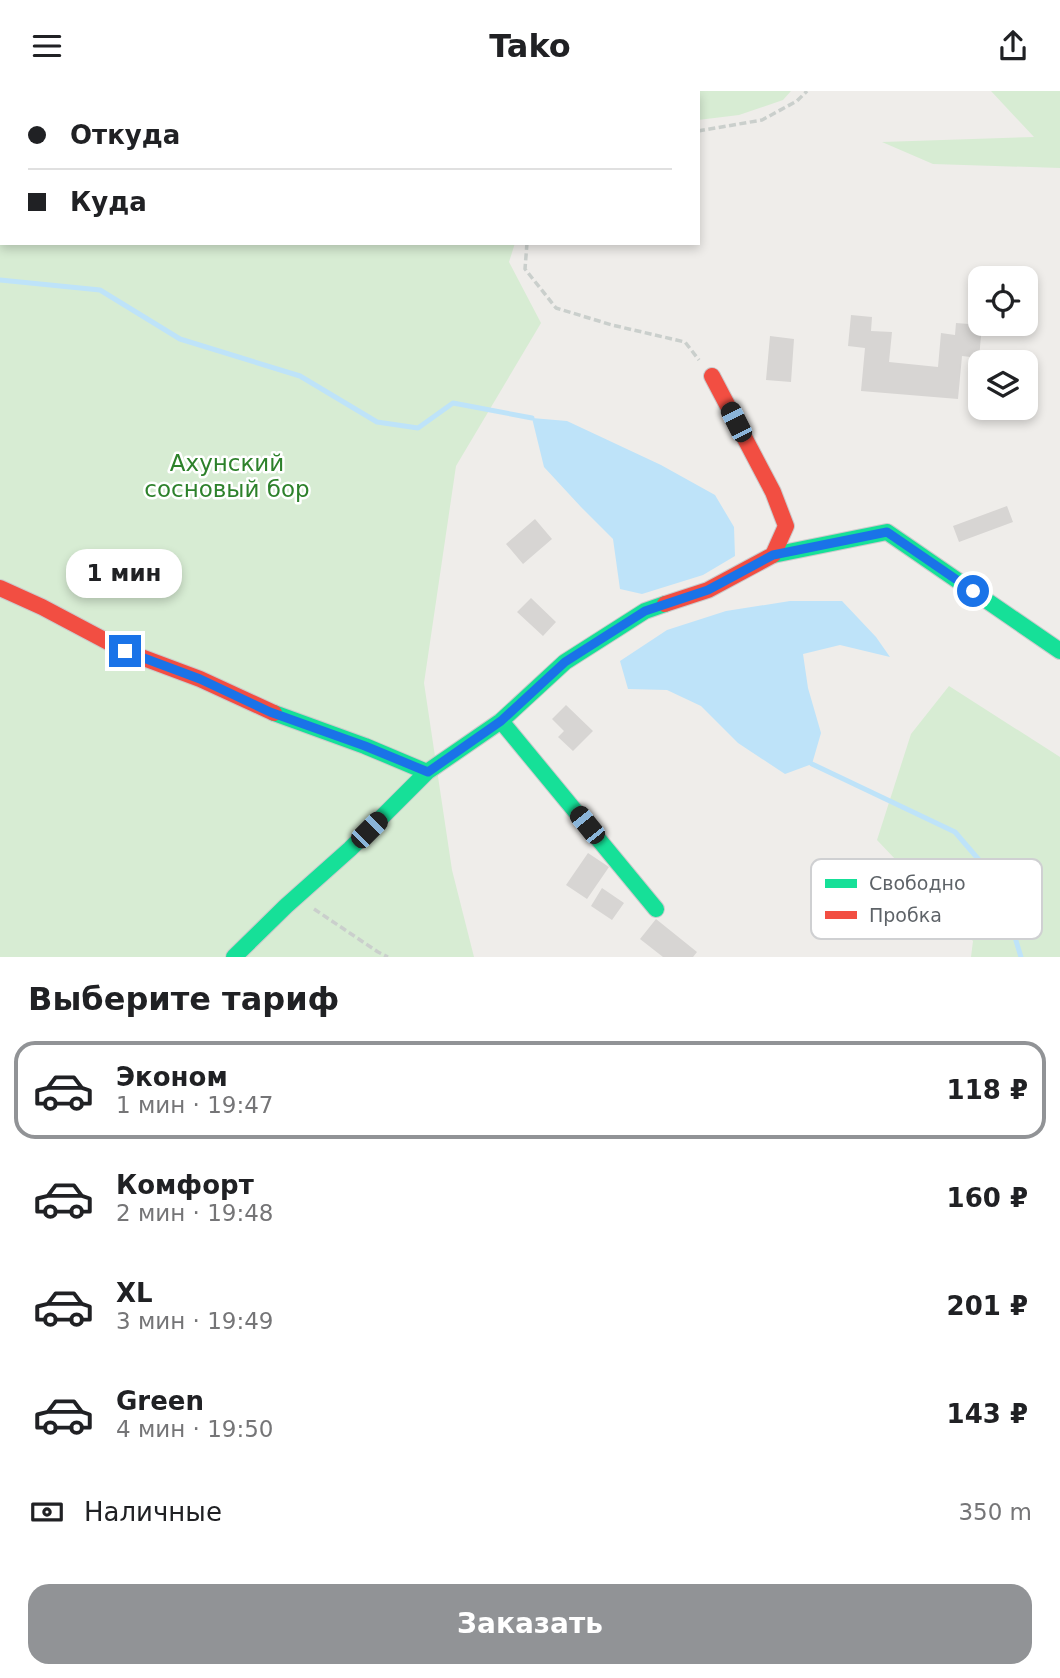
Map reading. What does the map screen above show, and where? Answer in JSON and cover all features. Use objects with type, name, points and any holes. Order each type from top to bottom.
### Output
[{"type":"street","points":[[712,376],[773,492],[786,526],[773,555]]},
{"type":"street","points":[[234,957],[428,772],[501,721],[565,662],[645,611],[708,590],[773,555],[887,532],[1060,651]]},
{"type":"street","points":[[0,588],[125,651],[200,679],[270,712],[428,772]]},
{"type":"street","points":[[501,721],[656,909]]},
{"type":"path","points":[[700,131],[762,120],[797,101],[807,91]]},
{"type":"path","points":[[527,245],[525,269],[556,309],[685,342],[712,376]]},
{"type":"path","points":[[297,896],[388,957]]},
{"type":"green space","name":"Ахунский сосновый бор","points":[[700,91],[791,91],[783,100],[739,115],[700,120]]},
{"type":"green space","points":[[991,91],[1060,91],[1060,168],[933,164],[882,142],[1034,137]]},
{"type":"green space","name":"Ахунский сосновый бор","points":[[0,245],[514,245],[509,262],[541,323],[456,466],[424,683],[452,870],[474,957],[0,957]]},
{"type":"green space","points":[[949,686],[1060,757],[1060,957],[971,957],[971,939],[1042,939],[1042,859],[895,859],[877,840],[911,734]]},
{"type":"water","points":[[532,418],[567,421],[661,465],[715,495],[734,527],[735,556],[703,575],[642,594],[620,589],[613,539],[544,467]]},
{"type":"water","points":[[790,601],[842,601],[876,637],[890,657],[840,645],[803,654],[808,688],[821,733],[812,764],[785,774],[738,743],[701,706],[667,690],[628,689],[620,661],[667,630],[726,611]]},
{"type":"building","points":[[851,315],[872,317],[871,331],[892,332],[889,362],[938,367],[941,333],[955,335],[956,323],[968,324],[968,336],[981,336],[980,350],[968,350],[968,357],[962,356],[958,399],[861,391],[865,348],[848,346]]},
{"type":"building","points":[[770,336],[794,339],[791,382],[766,380]]},
{"type":"building","points":[[1007,506],[1013,522],[959,542],[953,526]]},
{"type":"building","points":[[535,519],[552,539],[523,564],[506,544]]},
{"type":"building","points":[[531,598],[556,622],[543,636],[517,612]]},
{"type":"building","points":[[566,705],[593,731],[573,751],[558,737],[564,731],[552,719]]},
{"type":"building","points":[[588,853],[609,867],[587,899],[566,885]]},
{"type":"building","points":[[602,888],[624,903],[612,920],[591,906]]},
{"type":"building","points":[[656,919],[697,952],[693,957],[663,957],[640,939]]},
{"type":"waterway","points":[[0,280],[100,290],[180,339],[300,376],[377,422],[418,428],[453,403],[532,418]]},
{"type":"waterway","points":[[812,764],[955,832],[978,859]]},
{"type":"waterway","points":[[1015,939],[1021,957]]},
{"type":"traffic: fast","points":[[773,555],[887,532],[1060,651]]},
{"type":"traffic: fast","points":[[274,713],[427,772],[501,721],[565,662],[645,611],[665,604]]},
{"type":"traffic: fast","points":[[501,721],[656,909]]},
{"type":"traffic: fast","points":[[234,957],[350,849],[427,772]]},
{"type":"traffic: jam","points":[[665,604],[708,590],[773,555],[786,526],[773,492],[712,376]]},
{"type":"traffic: jam","points":[[0,588],[125,651],[200,679],[274,713]]},
{"type":"route","points":[[125,651],[200,679],[270,712],[428,772],[501,721],[565,662],[645,611],[708,590],[773,555],[887,532],[973,591]]}]
